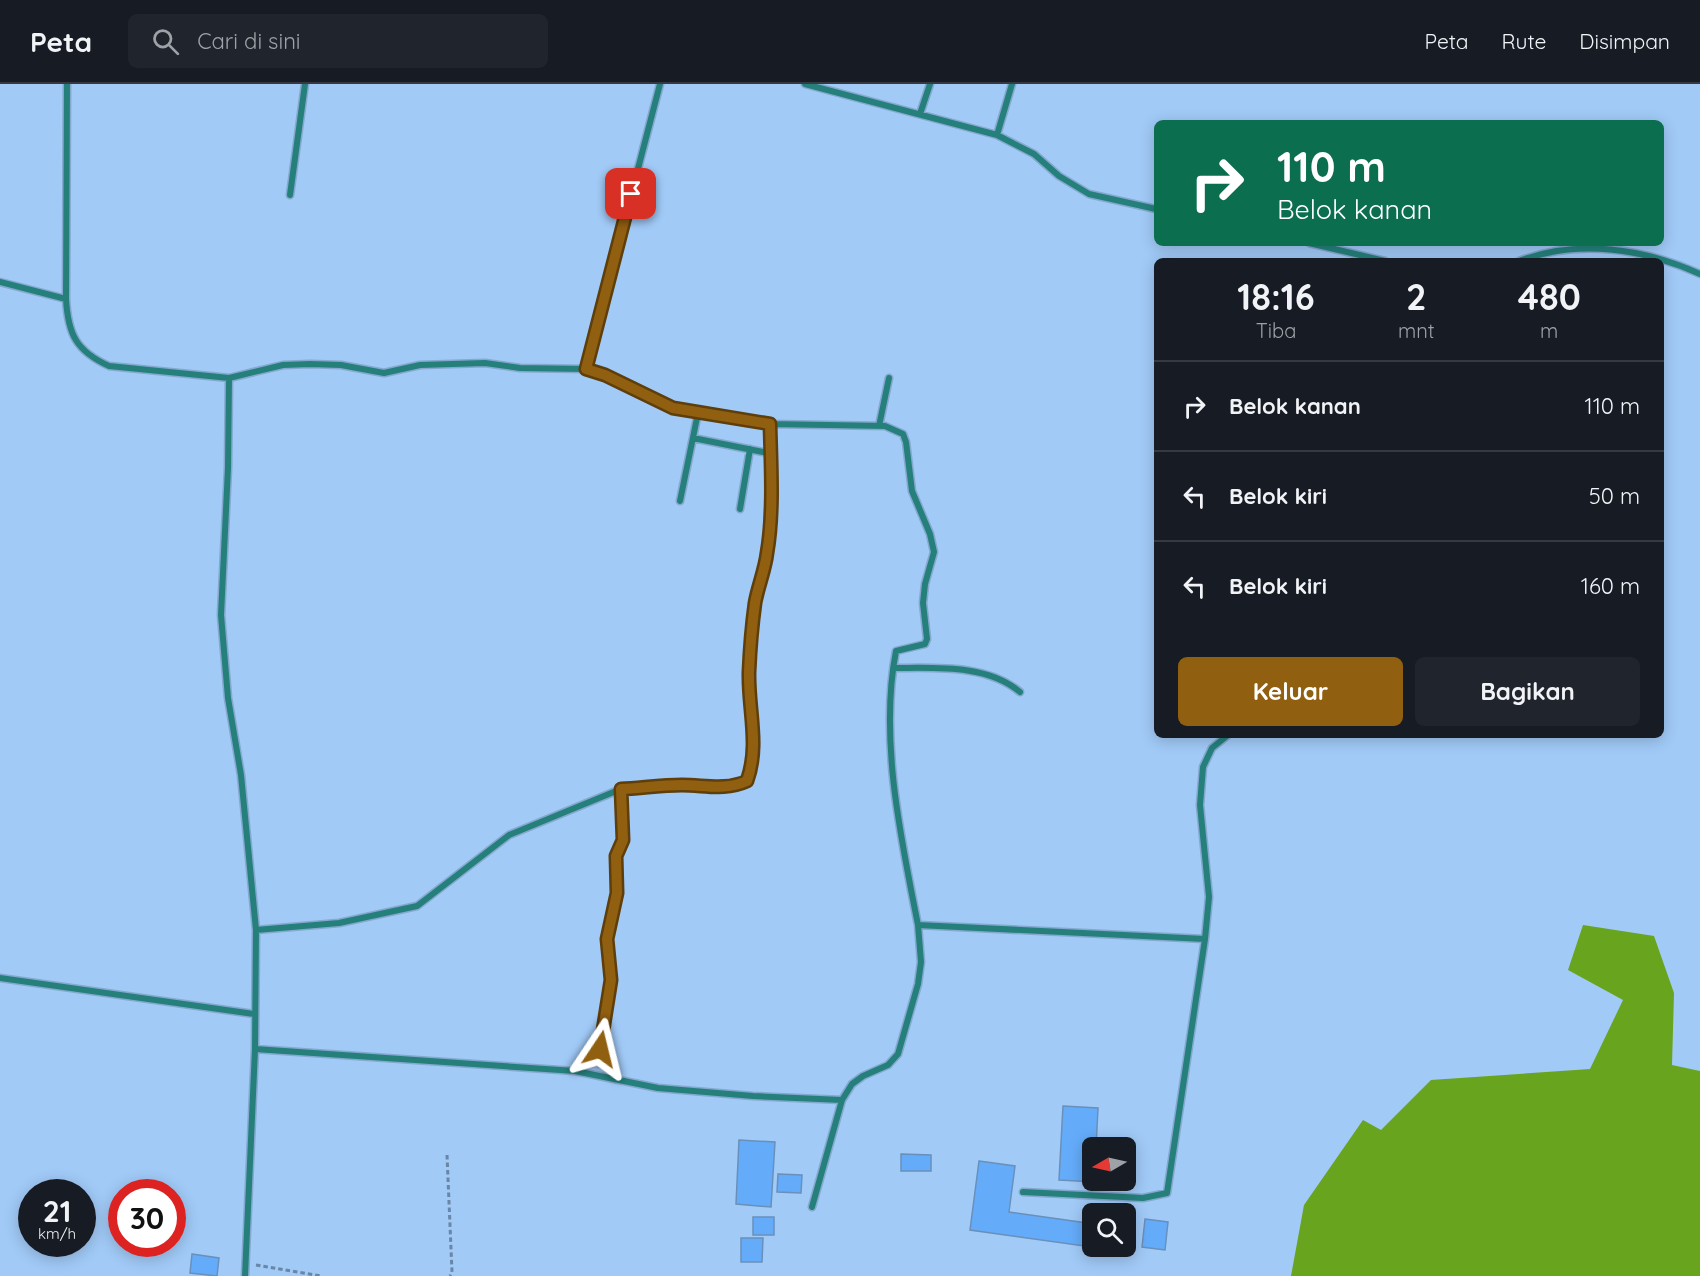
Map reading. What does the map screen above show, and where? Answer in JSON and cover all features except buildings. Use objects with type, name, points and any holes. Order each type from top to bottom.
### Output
[{"type":"street","points":[[68,84],[66,299],[69,330],[76,342],[98,361],[109,366],[229,378],[283,365],[310,364],[340,365],[384,373],[420,365],[485,363],[520,368],[586,369],[605,375],[673,408],[770,424],[879,426],[903,434],[911,486],[930,534],[934,552],[925,584],[923,603],[928,631],[925,644],[897,649],[892,715],[895,788],[918,925],[921,962],[918,984],[898,1054],[888,1065],[862,1076],[852,1084],[842,1100],[812,1207]]},
{"type":"street","points":[[290,195],[305,84]]},
{"type":"street","points":[[586,369],[660,84]]},
{"type":"street","points":[[805,84],[997,135],[1034,154],[1059,176],[1089,194],[1154,209]]},
{"type":"street","points":[[920,114],[930,84]]},
{"type":"street","points":[[997,135],[1012,84]]},
{"type":"street","points":[[1322,246],[1372,258]]},
{"type":"street","points":[[1527,258],[1582,248],[1627,250],[1651,258]]},
{"type":"street","points":[[1664,262],[1700,274]]},
{"type":"street","points":[[0,282],[66,299]]},
{"type":"street","points":[[229,378],[228,468],[221,615],[228,698],[241,775],[256,930],[255,1049],[245,1276]]},
{"type":"street","points":[[879,426],[889,378]]},
{"type":"street","points":[[680,501],[698,413]]},
{"type":"street","points":[[256,930],[339,923],[417,906],[453,875],[509,835],[621,789],[684,785],[715,788],[736,786],[747,781],[754,740],[749,674],[751,645],[755,602],[767,553],[770,424]]},
{"type":"street","points":[[693,438],[763,452]]},
{"type":"street","points":[[740,509],[750,449]]},
{"type":"street","points":[[894,668],[939,669],[993,675],[1020,692]]},
{"type":"street","points":[[1023,1192],[1143,1198],[1167,1193],[1205,939],[1209,897],[1200,805],[1203,767],[1212,748],[1224,738]]},
{"type":"street","points":[[600,1049],[611,980],[607,939],[617,893],[616,856],[623,840],[621,789]]},
{"type":"street","points":[[918,925],[1205,939]]},
{"type":"street","points":[[0,978],[254,1014]]},
{"type":"street","points":[[255,1049],[575,1071],[658,1088],[753,1096],[842,1100]]},
{"type":"path","points":[[447,1155],[452,1272],[450,1276]]},
{"type":"path","points":[[246,1263],[321,1276]]},
{"type":"green space","points":[[1583,925],[1654,936],[1674,993],[1672,1065],[1700,1071],[1700,1276],[1291,1276],[1304,1205],[1363,1120],[1381,1130],[1431,1080],[1590,1069],[1623,1000],[1568,970]]},
{"type":"route","points":[[600,1049],[611,980],[607,939],[617,893],[616,856],[623,840],[621,789],[684,785],[715,788],[736,786],[747,781],[754,740],[749,674],[751,645],[755,602],[767,553],[770,494],[770,424],[673,408],[605,375],[586,369],[631,194]]}]
